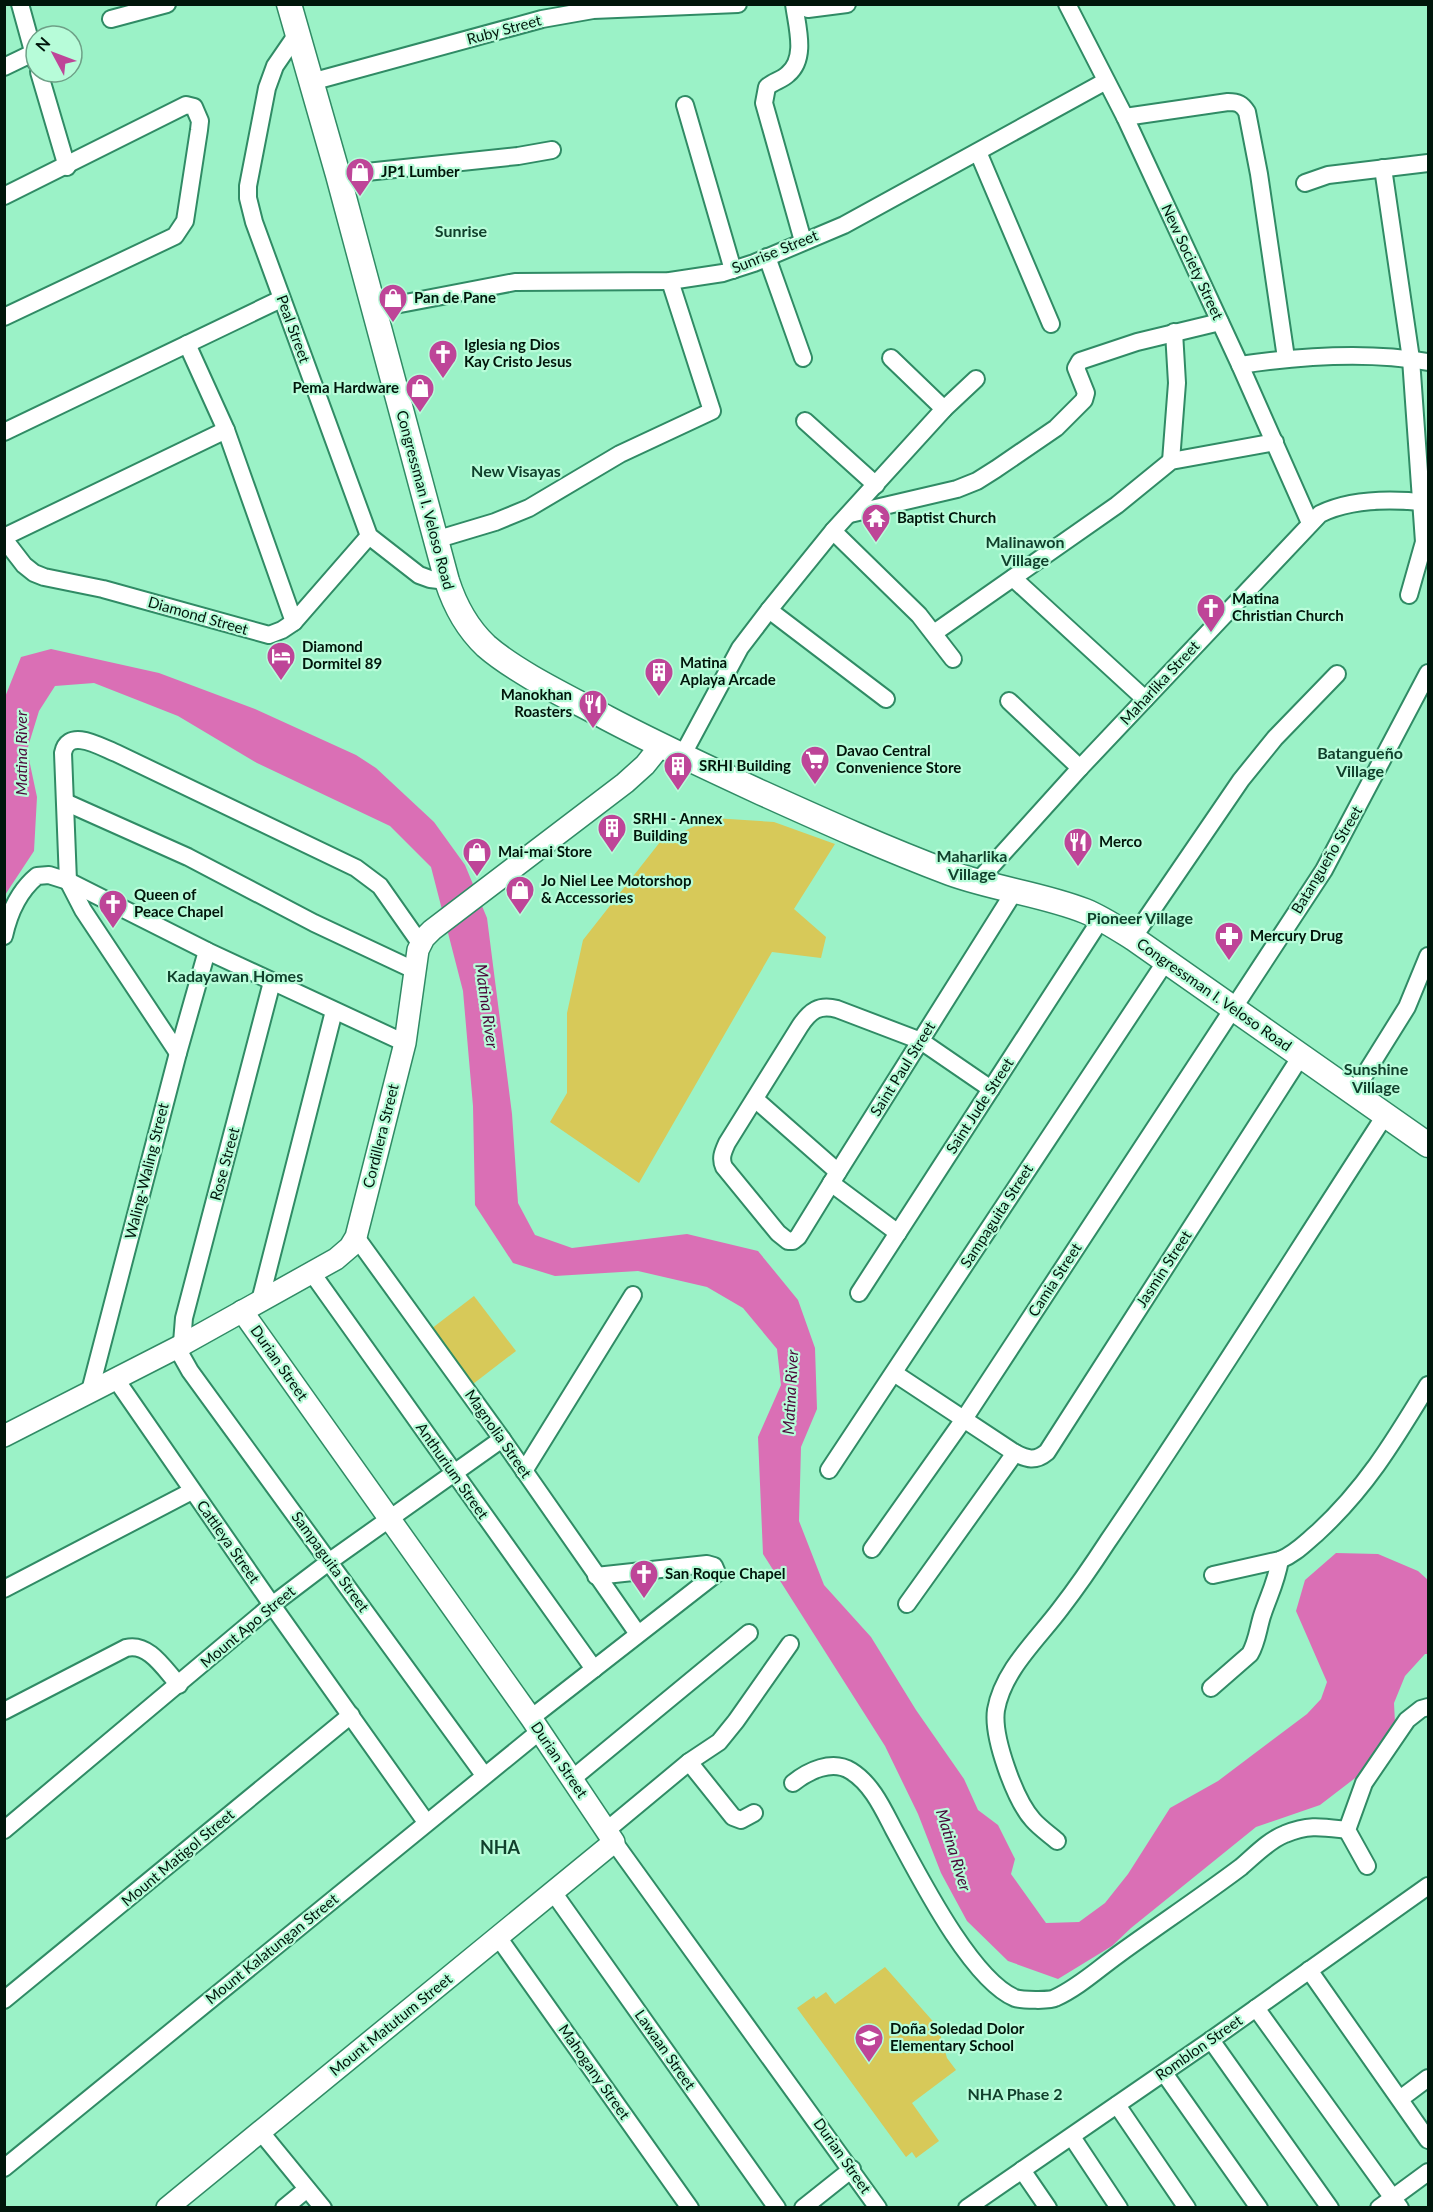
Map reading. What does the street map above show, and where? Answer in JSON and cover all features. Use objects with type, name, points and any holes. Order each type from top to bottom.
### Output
[{"type":"main road","name":"Congressman I. Veloso Road","points":[[289,4],[338,175],[447,581],[453,599],[473,632],[488,647],[571,699],[672,751],[872,843],[977,882],[1068,905],[1101,919],[1133,938],[1428,1145]]},
{"type":"street","points":[[20,4],[26,24]]},
{"type":"street","points":[[111,19],[167,4]]},
{"type":"street","name":"Ruby Street","points":[[311,82],[542,19],[583,12],[738,4]]},
{"type":"street","points":[[803,242],[764,103],[767,87],[773,81],[789,73],[797,64],[800,55],[797,4],[808,9],[847,4]]},
{"type":"street","name":"New Society Street","points":[[1067,4],[1125,117],[1240,365],[1310,523]]},
{"type":"street","name":"Peal Street","points":[[297,34],[275,66],[267,88],[248,186],[248,198],[281,299],[369,536]]},
{"type":"street","points":[[4,67],[24,61]]},
{"type":"street","name":"Sunrise Street","points":[[374,309],[515,282],[670,281],[733,270],[844,225],[1106,81]]},
{"type":"street","points":[[43,84],[67,166]]},
{"type":"street","points":[[1125,117],[1228,102],[1236,102],[1244,107],[1247,112],[1259,174],[1286,358]]},
{"type":"street","points":[[4,196],[186,105],[194,107],[200,121],[185,221],[179,232],[170,240],[4,317]]},
{"type":"street","points":[[685,105],[733,270]]},
{"type":"street","points":[[338,175],[518,156],[552,150]]},
{"type":"street","points":[[978,152],[1051,324]]},
{"type":"street","points":[[1305,183],[1328,175],[1428,163]]},
{"type":"street","points":[[1383,168],[1411,359],[1424,502],[1424,542],[1409,595]]},
{"type":"street","points":[[767,257],[803,358]]},
{"type":"street","points":[[435,540],[495,522],[529,508],[620,454],[712,411],[670,281]]},
{"type":"street","points":[[4,432],[281,299]]},
{"type":"street","points":[[850,514],[957,489],[976,481],[1056,428],[1084,400],[1086,393],[1076,368],[1080,361],[1119,347],[1220,322]]},
{"type":"street","points":[[1171,461],[1176,383],[1174,332]]},
{"type":"street","points":[[187,344],[226,430],[294,622]]},
{"type":"street","points":[[1240,365],[1286,358],[1339,357],[1411,359],[1428,362]]},
{"type":"street","points":[[891,358],[944,409]]},
{"type":"street","points":[[178,1053],[83,910],[68,881],[64,747],[71,740],[91,742],[356,868],[385,892],[426,936],[625,783],[645,765],[672,751],[740,648],[833,531],[944,409],[975,379]]},
{"type":"street","points":[[805,422],[876,485]]},
{"type":"street","points":[[4,538],[226,430]]},
{"type":"street","points":[[934,633],[1117,505],[1171,461],[1275,442]]},
{"type":"street","name":"Maharlika Street","points":[[977,882],[1080,768],[1320,514],[1352,503],[1424,502]]},
{"type":"street","points":[[833,531],[919,615],[953,659]]},
{"type":"street","points":[[369,536],[419,575],[447,581]]},
{"type":"street","name":"Diamond Street","points":[[4,538],[24,565],[33,573],[103,589],[269,635],[294,622],[369,536]]},
{"type":"street","points":[[1013,578],[1145,699]]},
{"type":"street","points":[[769,610],[886,699]]},
{"type":"street","name":"Batangueño Street","points":[[1233,1009],[1324,870],[1428,673]]},
{"type":"street","points":[[1133,938],[1260,756],[1337,674]]},
{"type":"street","points":[[1009,701],[1080,768]]},
{"type":"street","points":[[65,802],[188,857],[314,923],[414,970]]},
{"type":"street","points":[[4,936],[10,914],[16,903],[33,880],[42,874],[68,881],[207,951],[405,1043]]},
{"type":"street","name":"Saint Paul Street","points":[[755,1099],[723,1151],[722,1162],[778,1233],[788,1241],[794,1241],[1014,892]]},
{"type":"street","name":"Saint Jude Street","points":[[859,1293],[1101,919]]},
{"type":"street","name":"Cordillera Street","points":[[4,1436],[180,1346],[344,1253],[356,1237],[405,1043],[414,970],[426,936]]},
{"type":"street","name":"Waling-Waling Street","points":[[90,1391],[178,1053],[207,951]]},
{"type":"street","points":[[1354,1092],[1407,1007],[1428,956]]},
{"type":"street","name":"Sampaguita Street","points":[[829,1470],[1166,961]]},
{"type":"street","name":"Rose Street","points":[[180,1346],[184,1318],[272,982]]},
{"type":"street","points":[[898,1233],[835,1178],[755,1099],[800,1026],[816,1008],[826,1006],[837,1009],[921,1041],[992,1089]]},
{"type":"street","name":"Camia Street","points":[[872,1549],[964,1419],[1233,1009]]},
{"type":"street","points":[[251,1306],[334,1011]]},
{"type":"street","name":"Jasmin Street","points":[[1015,1453],[1033,1460],[1047,1452],[1301,1056]]},
{"type":"street","points":[[1057,1841],[1033,1820],[1021,1804],[1009,1776],[999,1743],[995,1712],[1002,1688],[1090,1568],[1162,1462],[1386,1114]]},
{"type":"street","name":"Magnolia Street","points":[[356,1237],[502,1439],[638,1634]]},
{"type":"street","name":"Anthurium Street","points":[[312,1273],[594,1669]]},
{"type":"street","points":[[524,1471],[633,1295]]},
{"type":"street","name":"Durian Street","points":[[251,1306],[390,1519],[535,1724],[610,1836],[878,2208]]},
{"type":"street","name":"Sampaguita Street","points":[[180,1346],[181,1355],[190,1371],[484,1775]]},
{"type":"street","points":[[894,1373],[1015,1453],[907,1605]]},
{"type":"street","name":"Cattleya Street","points":[[115,1378],[426,1822]]},
{"type":"street","points":[[1213,1575],[1280,1560],[1290,1556],[1309,1540],[1339,1512],[1367,1480],[1428,1385]]},
{"type":"street","name":"Mount Apo Street","points":[[4,1830],[272,1605],[502,1439]]},
{"type":"street","points":[[4,1589],[192,1491]]},
{"type":"street","points":[[1211,1688],[1250,1653],[1254,1646],[1262,1616],[1276,1582],[1280,1560]]},
{"type":"street","name":"Mount Kalatungan Street","points":[[4,2168],[484,1775],[594,1669],[715,1576],[716,1569],[707,1564],[597,1576]]},
{"type":"street","points":[[572,1779],[748,1633]]},
{"type":"street","name":"Mount Matutum Street","points":[[167,2208],[553,1892],[689,1762],[719,1742],[790,1644]]},
{"type":"street","points":[[4,1711],[133,1646],[148,1652],[179,1685]]},
{"type":"street","points":[[1367,1866],[1347,1830],[1364,1783],[1407,1720],[1421,1709],[1428,1707]]},
{"type":"street","name":"Mount Matigol Street","points":[[4,2000],[351,1715]]},
{"type":"street","points":[[689,1762],[733,1817],[741,1821],[754,1813]]},
{"type":"street","points":[[793,1783],[803,1775],[823,1767],[837,1767],[851,1771],[874,1794],[951,1930],[1000,1988],[1016,1998],[1053,2000],[1090,1978],[1282,1835],[1313,1826],[1347,1830]]},
{"type":"street","name":"Romblon Street","points":[[969,2207],[1164,2073],[1428,1886]]},
{"type":"street","name":"Lawaan Street","points":[[553,1892],[777,2208]]},
{"type":"street","name":"Mahogany Street","points":[[498,1937],[690,2208]]},
{"type":"street","points":[[1309,1970],[1428,2139]]},
{"type":"street","points":[[1256,2008],[1396,2203]]},
{"type":"street","points":[[1211,2040],[1330,2208]]},
{"type":"street","points":[[1164,2073],[1259,2208]]},
{"type":"street","points":[[1400,2098],[1428,2078]]},
{"type":"street","points":[[1117,2105],[1187,2208]]},
{"type":"street","points":[[260,2131],[323,2208]]},
{"type":"street","points":[[1072,2137],[1119,2208]]},
{"type":"street","points":[[803,2208],[852,2169]]},
{"type":"street","points":[[1022,2170],[1048,2208]]},
{"type":"street","points":[[1378,2208],[1396,2203],[1428,2172]]},
{"type":"street","points":[[284,2208],[307,2189]]},
{"type":"shaded area","points":[[713,818],[774,822],[835,844],[794,909],[826,937],[821,958],[772,952],[639,1183],[550,1122],[567,1093],[567,1013],[583,940],[660,842]]},
{"type":"shaded area","points":[[474,1296],[516,1351],[473,1384],[431,1329]]},
{"type":"shaded area","points":[[885,1967],[938,2027],[947,2058],[956,2070],[912,2103],[939,2141],[916,2158],[912,2152],[906,2157],[797,2008],[814,1996],[816,1999],[826,1992],[835,2004]]},
{"type":"water","name":"Matina River","points":[[51,649],[159,673],[255,709],[356,755],[376,768],[434,822],[465,865],[487,918],[512,1114],[518,1203],[535,1235],[572,1248],[687,1234],[758,1251],[798,1300],[815,1348],[817,1409],[801,1447],[799,1521],[824,1585],[871,1637],[916,1710],[964,1779],[978,1810],[998,1825],[1015,1859],[1011,1874],[1046,1923],[1079,1922],[1105,1903],[1128,1874],[1170,1808],[1218,1781],[1307,1714],[1321,1699],[1327,1682],[1296,1611],[1305,1580],[1336,1553],[1378,1554],[1418,1571],[1428,1580],[1428,1654],[1425,1654],[1405,1676],[1394,1703],[1395,1723],[1385,1744],[1363,1772],[1320,1805],[1256,1827],[1112,1946],[1058,1979],[1008,1961],[967,1921],[941,1873],[918,1814],[885,1746],[763,1554],[758,1437],[781,1385],[777,1349],[743,1308],[707,1287],[638,1271],[555,1276],[513,1263],[475,1205],[473,1106],[463,991],[431,867],[390,826],[257,763],[178,716],[94,683],[55,686],[39,711],[27,750],[37,797],[34,851],[5,895],[5,697],[21,657]]},
{"type":"place","name":"JP1 Lumber","points":[[360,198]]},
{"type":"place","name":"Pan de Pane","points":[[393,324]]},
{"type":"place","name":"Iglesia ng Dios Kay Cristo Jesus","points":[[443,380]]},
{"type":"place","name":"Pema Hardware","points":[[420,414]]},
{"type":"place","name":"Baptist Church","points":[[876,544]]},
{"type":"place","name":"Matina Christian Church","points":[[1211,634]]},
{"type":"place","name":"Diamond Dormitel 89","points":[[281,682]]},
{"type":"place","name":"Matina Aplaya Arcade","points":[[659,698]]},
{"type":"place","name":"Manokhan Roasters","points":[[593,730]]},
{"type":"place","name":"Davao Central Convenience Store","points":[[815,786]]},
{"type":"place","name":"SRHI Building","points":[[678,792]]},
{"type":"place","name":"SRHI - Annex Building","points":[[612,854]]},
{"type":"place","name":"Merco","points":[[1078,868]]},
{"type":"place","name":"Mai-mai Store","points":[[477,878]]},
{"type":"place","name":"Jo Niel Lee Motorshop & Accessories","points":[[520,916]]},
{"type":"place","name":"Queen of Peace Chapel","points":[[113,930]]},
{"type":"place","name":"Mercury Drug","points":[[1229,962]]},
{"type":"place","name":"San Roque Chapel","points":[[644,1600]]},
{"type":"place","name":"Doña Soledad Dolor Elementary School","points":[[869,2064]]},
{"type":"district","name":"Sunrise","points":[[461,231]]},
{"type":"district","name":"New Visayas","points":[[516,471]]},
{"type":"district","name":"Malinawon Village","points":[[1025,551]]},
{"type":"district","name":"Batangueño Village","points":[[1360,762]]},
{"type":"district","name":"Maharlika Village","points":[[972,865]]},
{"type":"district","name":"Pioneer Village","points":[[1140,918]]},
{"type":"district","name":"Kadayawan Homes","points":[[235,976]]},
{"type":"district","name":"Sunshine Village","points":[[1376,1078]]},
{"type":"district","name":"NHA","points":[[500,1848]]},
{"type":"district","name":"NHA Phase 2","points":[[1015,2094]]}]
